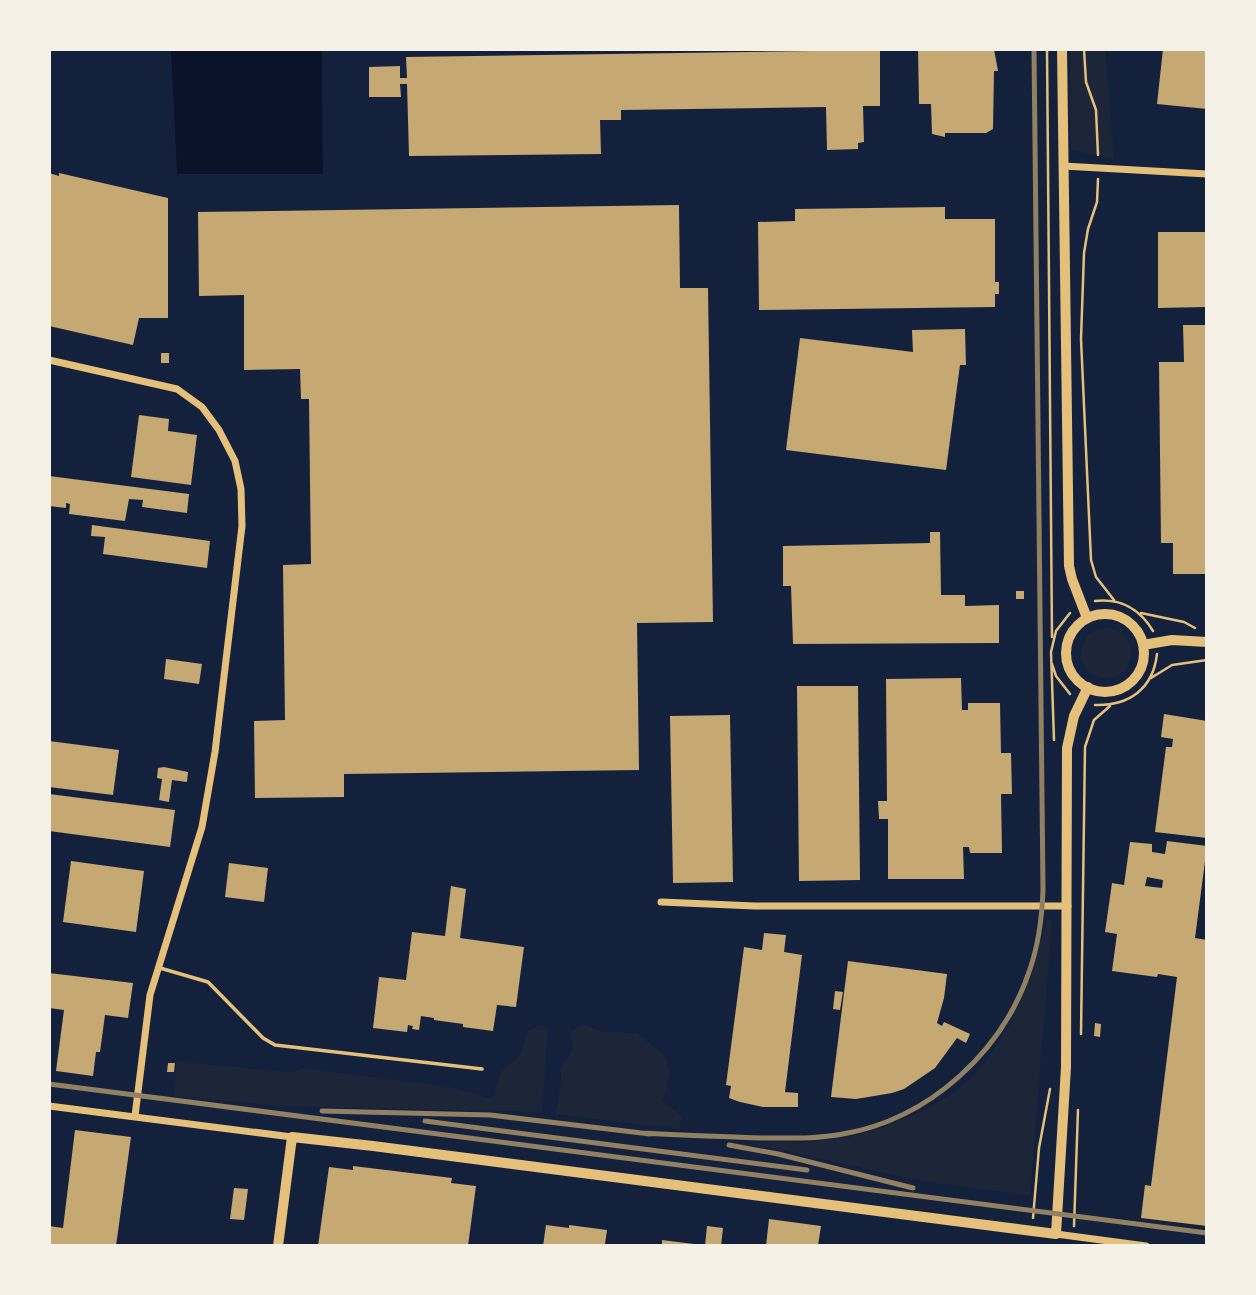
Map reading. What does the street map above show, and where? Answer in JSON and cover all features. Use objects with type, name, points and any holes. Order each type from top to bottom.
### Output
[{"type":"street","points":[[1062,49],[1069,558],[1072,579],[1087,618]]},
{"type":"street","points":[[1063,166],[1207,174]]},
{"type":"street","points":[[49,360],[177,389],[202,407],[219,430],[235,461],[241,489],[242,526],[209,789],[202,827],[150,995],[135,1116]]},
{"type":"street","points":[[1105,614],[1122,618],[1136,628],[1143,645],[1141,668],[1126,685],[1111,691],[1088,687],[1075,677],[1067,661],[1066,653],[1074,629],[1087,618],[1105,614]]},
{"type":"street","points":[[1143,645],[1204,638]]},
{"type":"street","points":[[1056,1234],[1066,1067],[1067,748],[1070,730],[1088,687]]},
{"type":"street","points":[[661,902],[768,906],[1068,906]]},
{"type":"street","points":[[49,1106],[1146,1246]]},
{"type":"street","points":[[278,1246],[292,1137]]},
{"type":"lane","points":[[158,968],[208,982],[263,1038],[275,1045],[482,1069]]},
{"type":"path","points":[[1047,49],[1054,747]]},
{"type":"path","points":[[1084,49],[1086,82],[1097,110],[1098,168],[1098,196],[1084,253],[1081,339],[1091,560],[1096,577],[1114,600]]},
{"type":"path","points":[[1052,640],[1060,623],[1082,605],[1092,601],[1114,600],[1140,613],[1184,622],[1195,627],[1204,638]]},
{"type":"path","points":[[1140,613],[1157,642],[1156,667],[1151,678]]},
{"type":"path","points":[[1081,1035],[1085,747],[1094,720],[1110,706],[1134,697],[1151,678],[1172,665],[1207,660]]},
{"type":"path","points":[[1052,664],[1062,686],[1081,701],[1110,706]]},
{"type":"path","points":[[1031,1230],[1040,1148],[1051,1087]]},
{"type":"path","points":[[1073,1236],[1078,1105]]},
{"type":"shaded area","points":[[171,49],[322,49],[323,174],[177,174]]},
{"type":"shaded area","points":[[1070,49],[1105,49],[1114,159],[1071,150]]},
{"type":"shaded area","points":[[1106,628],[1124,635],[1131,653],[1124,671],[1106,678],[1088,671],[1081,653],[1088,635]]},
{"type":"shaded area","points":[[1047,920],[1052,920],[1030,1196],[912,1179],[750,1143],[817,1141],[857,1135],[918,1113],[960,1088],[985,1061],[1009,1024],[1028,983]]},
{"type":"shaded area","points":[[582,1024],[603,1032],[637,1033],[666,1057],[670,1072],[663,1101],[682,1116],[679,1129],[555,1114],[561,1085],[561,1068],[573,1049],[571,1032]]},
{"type":"shaded area","points":[[540,1025],[548,1028],[542,1112],[286,1106],[174,1096],[176,1061],[292,1073],[302,1068],[449,1087],[494,1099],[500,1073],[520,1055],[528,1031]]},
{"type":"building","points":[[994,49],[998,71],[994,71],[993,129],[986,133],[945,133],[945,137],[932,134],[931,104],[919,104],[918,50]]},
{"type":"building","points":[[1163,49],[1207,49],[1207,109],[1157,104]]},
{"type":"building","points":[[880,50],[880,106],[863,106],[864,142],[858,143],[858,149],[827,150],[826,107],[621,110],[621,120],[600,120],[601,154],[409,156],[407,84],[400,84],[401,97],[369,97],[369,67],[400,66],[400,78],[407,78],[406,57]]},
{"type":"building","points":[[49,173],[168,198],[168,318],[139,318],[133,345],[49,326]]},
{"type":"building","points":[[679,205],[680,288],[708,288],[713,622],[637,623],[639,770],[344,774],[344,797],[255,798],[254,721],[285,720],[283,565],[311,564],[309,399],[301,399],[300,369],[244,370],[244,295],[199,296],[198,212]]},
{"type":"building","points":[[945,207],[945,219],[995,219],[995,282],[999,282],[999,294],[995,294],[995,307],[759,310],[758,222],[795,221],[795,209]]},
{"type":"building","points":[[1158,232],[1207,232],[1207,307],[1158,308]]},
{"type":"building","points":[[1183,325],[1207,325],[1207,574],[1173,574],[1173,543],[1161,543],[1159,362],[1184,362]]},
{"type":"building","points":[[965,329],[966,365],[960,365],[946,470],[786,450],[800,338],[913,352],[912,330]]},
{"type":"building","points":[[161,353],[169,353],[169,363],[161,363]]},
{"type":"building","points":[[139,415],[169,419],[168,431],[197,435],[191,485],[131,477]]},
{"type":"building","points":[[49,476],[189,494],[187,513],[142,507],[143,500],[129,499],[125,521],[69,514],[70,504],[66,503],[66,508],[49,506]]},
{"type":"building","points":[[92,525],[210,541],[207,568],[103,554],[105,537],[91,536]]},
{"type":"building","points":[[930,532],[940,532],[941,595],[965,595],[965,606],[999,605],[999,643],[793,644],[791,586],[783,586],[783,546],[930,543]]},
{"type":"building","points":[[1016,591],[1024,591],[1024,599],[1016,599]]},
{"type":"building","points":[[166,659],[202,664],[199,684],[164,679]]},
{"type":"building","points":[[961,678],[962,710],[968,710],[968,703],[1000,703],[1001,753],[1011,753],[1012,794],[1001,794],[1002,853],[970,853],[969,847],[963,847],[964,879],[888,879],[888,819],[879,819],[878,801],[887,801],[886,679]]},
{"type":"building","points":[[797,686],[858,686],[860,880],[799,881]]},
{"type":"building","points":[[1164,714],[1207,721],[1207,838],[1155,832],[1166,747],[1172,747],[1173,739],[1161,737]]},
{"type":"building","points":[[730,715],[733,882],[673,883],[670,716]]},
{"type":"building","points":[[49,741],[119,750],[113,795],[49,787]]},
{"type":"building","points":[[158,768],[188,772],[187,782],[172,780],[169,802],[159,800],[162,779],[157,778]]},
{"type":"building","points":[[49,794],[175,810],[170,847],[49,831]]},
{"type":"building","points":[[1167,841],[1207,846],[1195,938],[1207,940],[1207,1226],[1141,1218],[1145,1185],[1151,1186],[1177,977],[1112,971],[1117,934],[1105,932],[1112,883],[1124,885],[1130,842],[1152,844],[1152,852],[1165,854]],"holes":[[[1147,877],[1163,880],[1162,888],[1145,886]]]},
{"type":"building","points":[[71,861],[144,871],[136,932],[63,922]]},
{"type":"building","points":[[229,863],[268,868],[264,902],[225,897]]},
{"type":"building","points":[[451,886],[466,889],[460,938],[524,947],[516,1007],[497,1005],[493,1031],[463,1027],[463,1024],[421,1016],[419,1030],[408,1025],[407,1032],[373,1028],[379,977],[406,980],[412,932],[445,936]]},
{"type":"building","points":[[764,933],[786,935],[784,952],[802,955],[785,1092],[798,1093],[798,1107],[763,1107],[740,1102],[729,1098],[731,1086],[726,1085],[744,947],[762,950]]},
{"type":"building","points":[[848,961],[947,974],[937,1023],[942,1026],[944,1022],[970,1034],[966,1043],[957,1038],[935,1068],[904,1089],[856,1099],[831,1097]]},
{"type":"building","points":[[49,973],[133,983],[128,1018],[105,1015],[100,1052],[96,1052],[93,1076],[56,1071],[64,1010],[49,1008]]},
{"type":"building","points":[[835,991],[843,992],[840,1010],[833,1009]]},
{"type":"building","points":[[1095,1023],[1101,1024],[1100,1037],[1094,1036]]},
{"type":"building","points":[[168,1063],[175,1063],[174,1072],[167,1072]]},
{"type":"building","points":[[75,1130],[131,1137],[116,1246],[49,1246],[49,1226],[63,1228]]},
{"type":"building","points":[[353,1166],[452,1178],[451,1183],[476,1186],[468,1246],[318,1246],[329,1167],[353,1170]]},
{"type":"building","points":[[234,1188],[248,1189],[244,1220],[230,1219]]},
{"type":"building","points":[[769,1219],[821,1226],[818,1246],[766,1246]]},
{"type":"building","points":[[546,1225],[607,1230],[605,1244],[611,1246],[543,1246]]},
{"type":"building","points":[[707,1226],[723,1228],[721,1246],[705,1246]]},
{"type":"building","points":[[662,1240],[694,1244],[694,1246],[662,1246]]},
{"type":"railway","points":[[641,1133],[763,1138],[823,1137],[875,1126],[905,1114],[959,1077],[982,1054],[1018,999],[1030,969],[1040,930],[1043,890],[1034,49]]},
{"type":"railway","points":[[49,1084],[1207,1233]]},
{"type":"railway","points":[[322,1111],[490,1115],[650,1134]]},
{"type":"railway","points":[[425,1121],[807,1170]]},
{"type":"railway","points":[[729,1145],[778,1154],[913,1188]]}]
